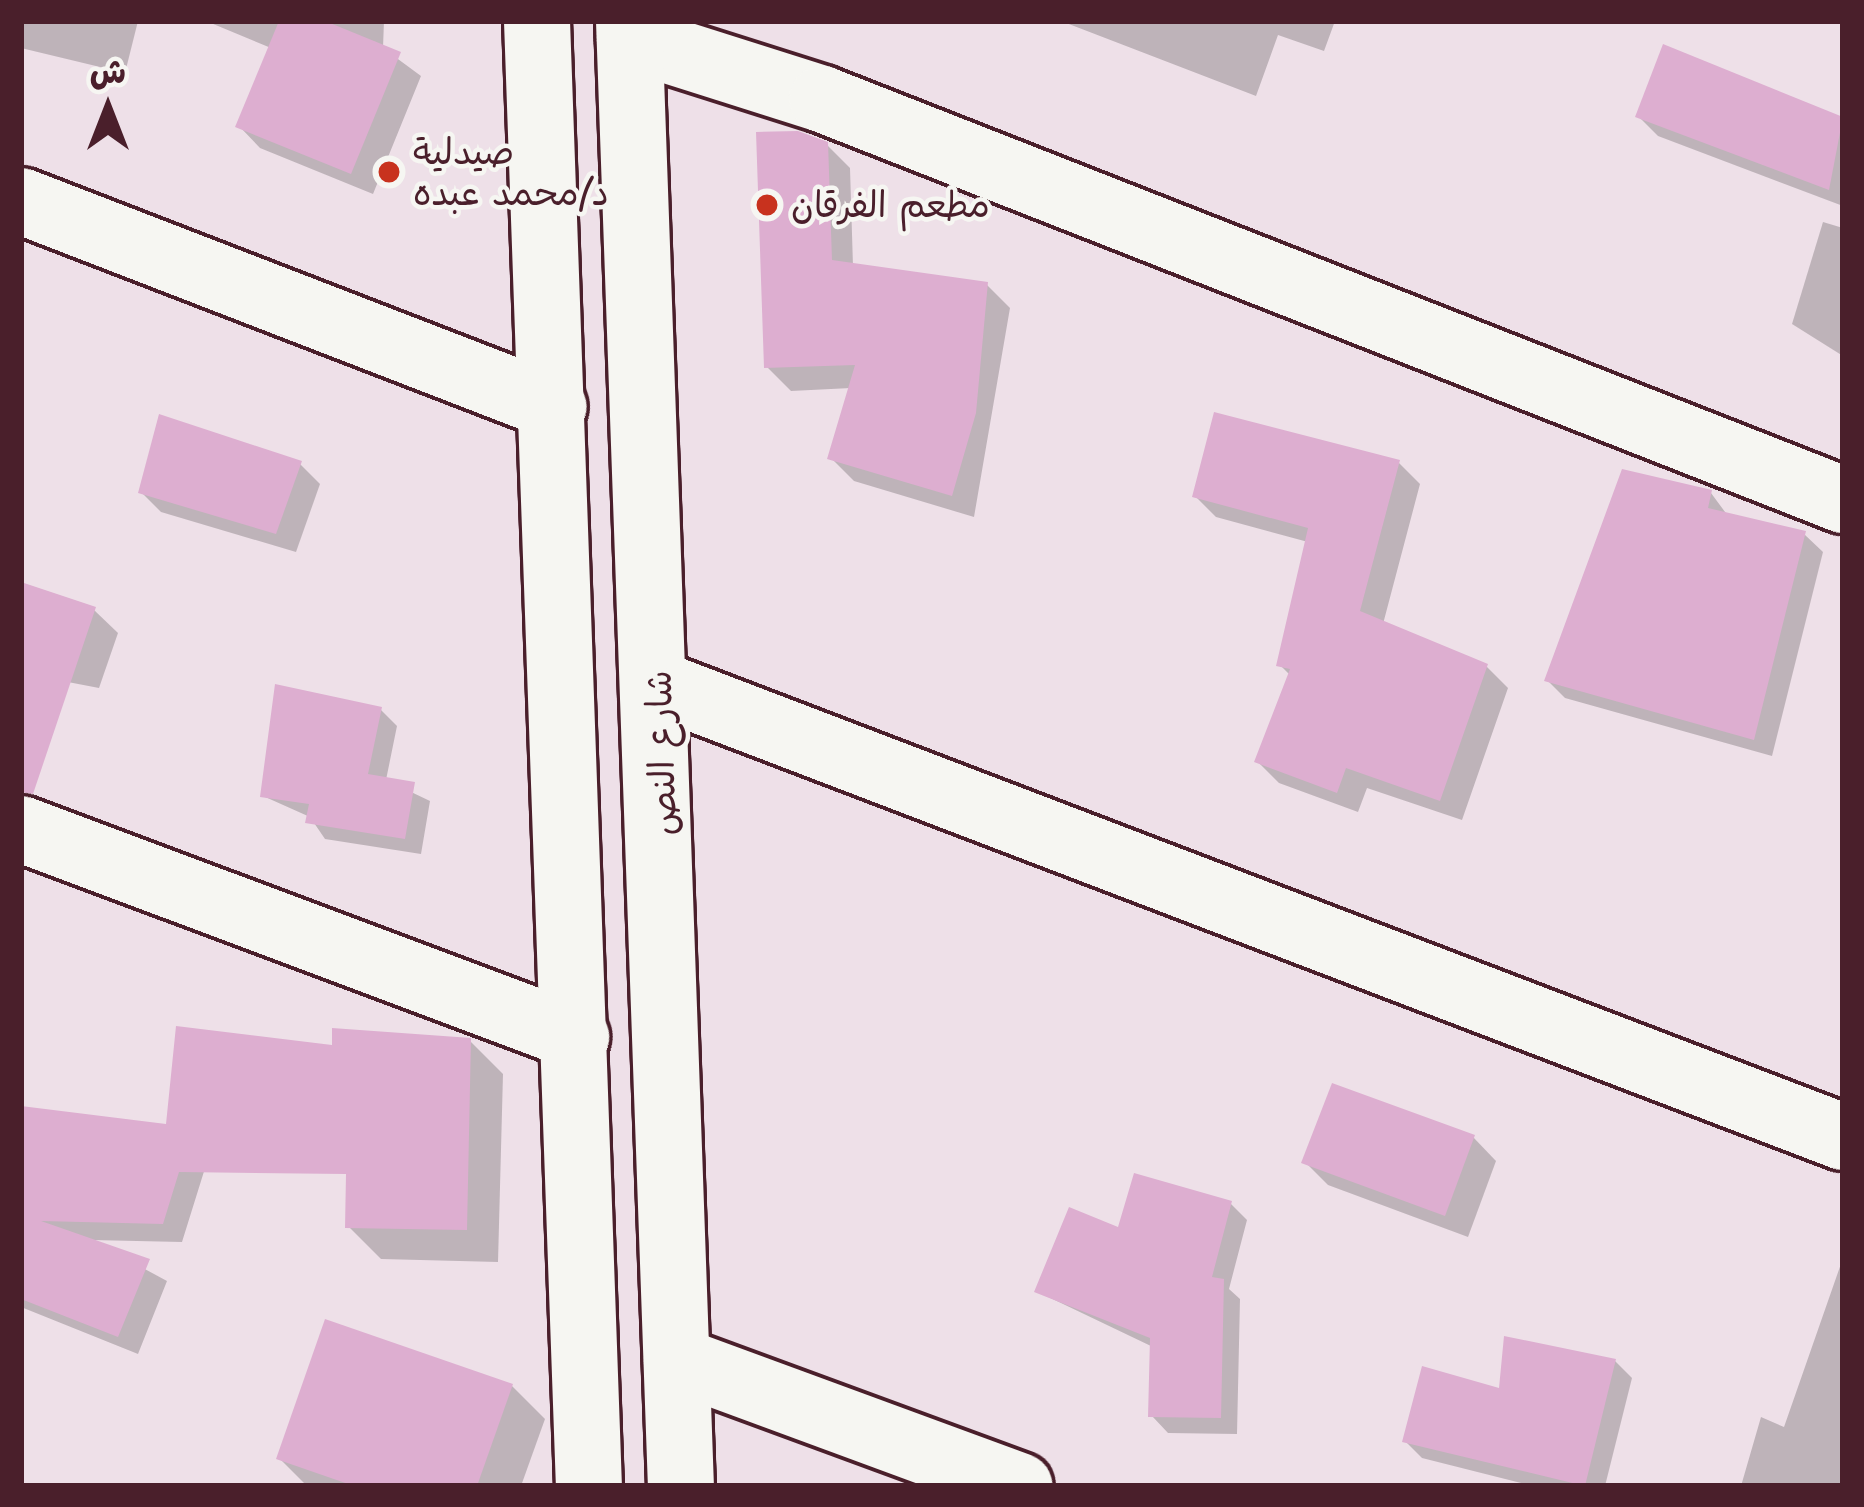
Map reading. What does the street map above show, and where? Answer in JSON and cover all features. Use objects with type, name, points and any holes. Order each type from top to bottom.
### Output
[{"type":"street","points":[[538,21],[589,1486]]},
{"type":"street","points":[[630,30],[822,99],[1843,500]]},
{"type":"street","name":"شارع النص","points":[[630,30],[660,685],[681,1486]]},
{"type":"street","points":[[21,201],[554,406]]},
{"type":"street","points":[[660,685],[1843,1137]]},
{"type":"street","points":[[21,830],[576,1037]]},
{"type":"street","points":[[677,1360],[1020,1486]]},
{"type":"building","points":[[279,21],[325,21],[401,52],[351,174],[235,127]]},
{"type":"building","points":[[1663,44],[1843,117],[1829,190],[1635,117]]},
{"type":"building","points":[[798,131],[828,142],[832,260],[988,282],[976,413],[952,496],[827,459],[855,365],[764,368],[756,132]]},
{"type":"building","points":[[1214,412],[1400,460],[1360,611],[1488,664],[1440,801],[1346,768],[1337,793],[1254,762],[1290,669],[1276,666],[1308,528],[1192,497]]},
{"type":"building","points":[[159,414],[302,461],[276,534],[138,493]]},
{"type":"building","points":[[1622,469],[1712,490],[1708,508],[1806,531],[1754,740],[1544,681]]},
{"type":"building","points":[[21,582],[96,607],[33,794],[21,792]]},
{"type":"building","points":[[275,684],[382,707],[368,774],[415,782],[405,839],[305,823],[309,804],[260,797]]},
{"type":"building","points":[[176,1026],[332,1045],[332,1028],[471,1038],[467,1230],[345,1228],[346,1174],[179,1172],[163,1224],[41,1221],[150,1259],[118,1337],[21,1299],[21,1106],[166,1124]]},
{"type":"building","points":[[1332,1083],[1475,1135],[1445,1216],[1301,1163]]},
{"type":"building","points":[[1134,1173],[1232,1201],[1212,1277],[1224,1279],[1221,1418],[1148,1417],[1150,1338],[1034,1292],[1069,1207],[1118,1227]]},
{"type":"building","points":[[325,1319],[513,1384],[477,1486],[354,1486],[276,1459]]},
{"type":"building","points":[[1504,1336],[1616,1359],[1585,1486],[1402,1442],[1422,1366],[1499,1388]]},
{"type":"place","name":"صيدلية د/محمد عبده","points":[[389,172]]},
{"type":"place","name":"مطعم الفرقان","points":[[767,205]]}]
